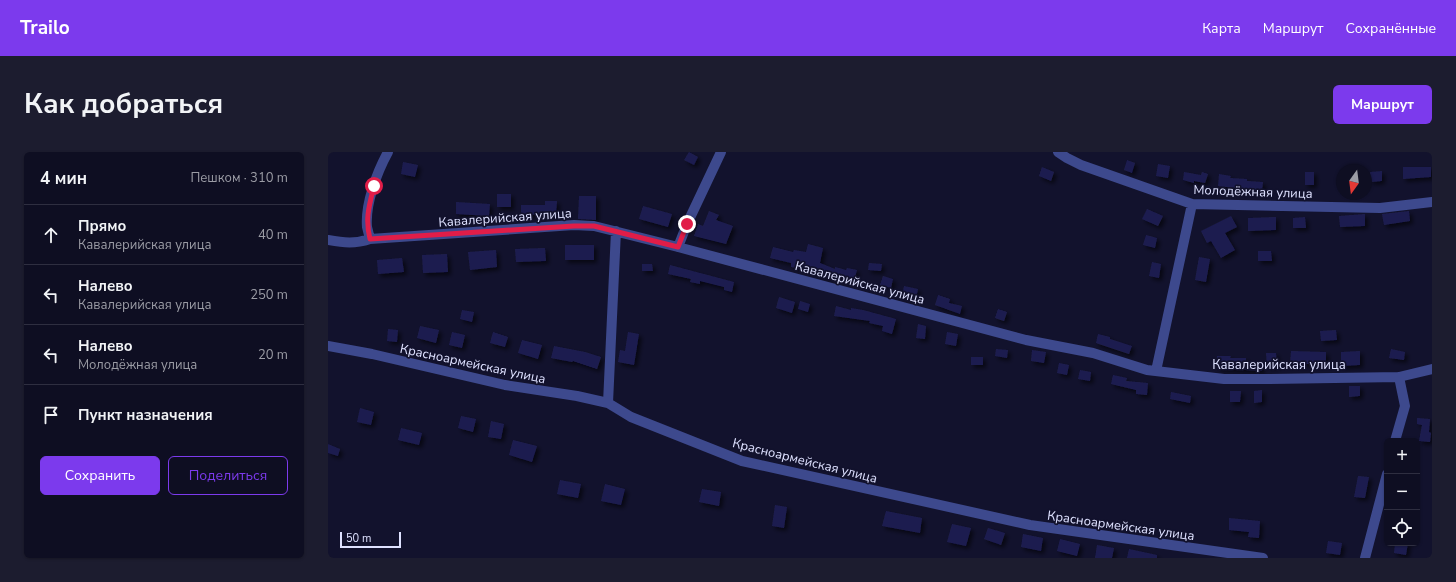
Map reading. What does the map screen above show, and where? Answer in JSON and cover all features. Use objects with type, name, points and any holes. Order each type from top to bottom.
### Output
[{"type":"street","points":[[370,239],[367,226],[368,209],[378,172],[388,152]]},
{"type":"street","points":[[678,247],[687,224],[721,152]]},
{"type":"street","name":"Молодёжная улица","points":[[1058,152],[1081,165],[1192,204],[1380,208],[1432,202]]},
{"type":"street","points":[[1156,371],[1192,204]]},
{"type":"street","name":"Кавалерийская улица","points":[[328,240],[345,244],[358,243],[370,239],[594,226],[1026,340],[1093,353],[1147,370],[1224,379],[1399,377],[1432,370]]},
{"type":"street","points":[[608,403],[616,232]]},
{"type":"street","name":"Красноармейская улица","points":[[328,346],[372,354],[505,386],[577,396],[608,403],[631,417],[742,460],[1030,525],[1262,558]]},
{"type":"street","points":[[1397,438],[1405,406],[1399,377]]},
{"type":"street","points":[[1365,558],[1384,485]]},
{"type":"building","points":[[689,152],[698,157],[694,165],[684,160]]},
{"type":"building","points":[[1127,160],[1135,163],[1132,173],[1124,170]]},
{"type":"building","points":[[403,162],[418,165],[415,177],[401,174]]},
{"type":"building","points":[[1158,164],[1170,166],[1168,178],[1156,176]]},
{"type":"building","points":[[1042,167],[1054,172],[1051,181],[1039,176]]},
{"type":"building","points":[[1403,167],[1431,167],[1431,177],[1403,179]]},
{"type":"building","points":[[1382,171],[1382,181],[1372,182],[1372,172]]},
{"type":"building","points":[[1184,172],[1201,175],[1202,172],[1208,174],[1205,183],[1194,181],[1194,183],[1183,180]]},
{"type":"building","points":[[1305,172],[1314,172],[1314,185],[1305,185]]},
{"type":"building","points":[[1219,174],[1231,176],[1230,178],[1263,182],[1262,191],[1218,186]]},
{"type":"building","points":[[497,194],[511,194],[511,207],[497,207]]},
{"type":"building","points":[[579,196],[596,196],[596,220],[578,219]]},
{"type":"building","points":[[545,201],[557,201],[556,214],[521,215],[521,205],[545,205]]},
{"type":"building","points":[[456,202],[490,204],[489,216],[456,214]]},
{"type":"building","points":[[643,206],[672,214],[668,227],[639,219]]},
{"type":"building","points":[[1147,209],[1163,216],[1158,226],[1142,219]]},
{"type":"building","points":[[709,211],[719,215],[716,220],[733,226],[726,244],[694,236],[698,224],[703,226]]},
{"type":"building","points":[[1409,211],[1410,221],[1384,225],[1382,214]]},
{"type":"building","points":[[1365,214],[1365,226],[1340,227],[1339,216]]},
{"type":"building","points":[[1231,216],[1237,227],[1225,233],[1235,250],[1221,258],[1211,241],[1207,243],[1201,231]]},
{"type":"building","points":[[1276,217],[1276,230],[1248,231],[1248,218]]},
{"type":"building","points":[[1305,217],[1306,228],[1293,228],[1293,218]]},
{"type":"building","points":[[1146,235],[1157,238],[1155,248],[1143,245]]},
{"type":"building","points":[[808,244],[823,248],[820,263],[835,269],[835,267],[846,270],[847,268],[857,270],[854,281],[840,277],[840,279],[823,275],[798,266],[798,268],[791,267],[791,263],[770,258],[773,247],[793,252],[794,250],[806,252]]},
{"type":"building","points":[[565,245],[594,245],[594,260],[565,260]]},
{"type":"building","points":[[545,248],[546,261],[516,262],[515,249]]},
{"type":"building","points":[[496,250],[497,267],[470,270],[468,252]]},
{"type":"building","points":[[1258,251],[1271,251],[1272,261],[1258,261]]},
{"type":"building","points":[[447,254],[448,272],[423,273],[422,255]]},
{"type":"building","points":[[1199,257],[1210,259],[1206,282],[1195,280]]},
{"type":"building","points":[[402,258],[404,272],[378,274],[377,260]]},
{"type":"building","points":[[1152,262],[1161,264],[1159,278],[1149,276]]},
{"type":"building","points":[[869,263],[882,264],[881,271],[868,270]]},
{"type":"building","points":[[642,264],[652,264],[653,271],[642,271]]},
{"type":"building","points":[[670,265],[734,282],[732,292],[724,290],[724,287],[700,281],[700,284],[690,282],[691,279],[668,274]]},
{"type":"building","points":[[883,276],[893,279],[891,288],[880,285]]},
{"type":"building","points":[[904,286],[918,289],[916,299],[902,296]]},
{"type":"building","points":[[938,295],[950,299],[949,303],[962,306],[960,314],[935,305]]},
{"type":"building","points":[[779,297],[795,302],[792,313],[776,308]]},
{"type":"building","points":[[800,301],[810,304],[808,312],[798,309]]},
{"type":"building","points":[[836,306],[851,310],[851,308],[863,310],[896,319],[892,334],[882,331],[883,326],[869,323],[870,321],[834,316]]},
{"type":"building","points":[[998,309],[1007,312],[1004,321],[995,318]]},
{"type":"building","points":[[462,310],[474,312],[472,322],[460,319]]},
{"type":"building","points":[[918,324],[926,326],[925,339],[916,338]]},
{"type":"building","points":[[420,326],[439,330],[436,343],[417,338]]},
{"type":"building","points":[[388,329],[398,330],[397,342],[387,341]]},
{"type":"building","points":[[1336,330],[1337,340],[1321,341],[1320,331]]},
{"type":"building","points":[[452,332],[465,335],[462,348],[449,345]]},
{"type":"building","points":[[493,332],[508,337],[505,347],[490,343]]},
{"type":"building","points":[[628,332],[639,334],[634,365],[618,362],[620,350],[625,351]]},
{"type":"building","points":[[947,332],[958,334],[956,346],[945,344]]},
{"type":"building","points":[[1098,334],[1132,346],[1129,354],[1096,343]]},
{"type":"building","points":[[522,340],[542,345],[538,359],[518,353]]},
{"type":"building","points":[[554,346],[585,352],[601,357],[597,369],[573,361],[551,358]]},
{"type":"building","points":[[996,349],[1008,350],[1007,358],[995,356]]},
{"type":"building","points":[[1391,349],[1405,352],[1404,360],[1389,358]]},
{"type":"building","points":[[1032,350],[1046,352],[1044,363],[1031,361]]},
{"type":"building","points":[[1291,351],[1326,352],[1326,364],[1290,364]]},
{"type":"building","points":[[1360,351],[1360,365],[1341,366],[1341,352]]},
{"type":"building","points":[[1266,353],[1276,353],[1277,366],[1267,367]]},
{"type":"building","points":[[1217,356],[1246,358],[1246,361],[1262,361],[1262,371],[1217,368]]},
{"type":"building","points":[[971,357],[983,357],[983,365],[971,365]]},
{"type":"building","points":[[1059,363],[1069,365],[1067,375],[1057,373]]},
{"type":"building","points":[[1080,370],[1091,372],[1090,381],[1078,379]]},
{"type":"building","points":[[1113,375],[1127,378],[1126,381],[1148,383],[1147,395],[1136,394],[1136,390],[1111,384]]},
{"type":"building","points":[[1349,386],[1360,386],[1360,396],[1349,397]]},
{"type":"building","points":[[1262,390],[1262,402],[1254,403],[1254,391]]},
{"type":"building","points":[[1230,391],[1241,391],[1240,402],[1230,402]]},
{"type":"building","points":[[1171,392],[1191,396],[1190,403],[1170,399]]},
{"type":"building","points":[[360,408],[374,412],[371,425],[357,422]]},
{"type":"building","points":[[461,416],[476,419],[473,432],[458,428]]},
{"type":"building","points":[[1417,418],[1430,419],[1430,442],[1420,441],[1422,425],[1417,424]]},
{"type":"building","points":[[491,421],[504,424],[501,439],[488,437]]},
{"type":"building","points":[[401,428],[422,433],[419,445],[398,440]]},
{"type":"building","points":[[513,440],[537,446],[532,462],[509,455]]},
{"type":"building","points":[[328,444],[340,449],[338,456],[328,453]]},
{"type":"building","points":[[1358,476],[1369,477],[1365,498],[1354,497]]},
{"type":"building","points":[[560,480],[581,484],[578,498],[557,494]]},
{"type":"building","points":[[605,484],[625,489],[621,505],[601,501]]},
{"type":"building","points":[[702,489],[721,492],[719,506],[699,502]]},
{"type":"building","points":[[775,505],[787,507],[784,528],[772,526]]},
{"type":"building","points":[[886,511],[922,518],[920,533],[882,526]]},
{"type":"building","points":[[1229,518],[1260,521],[1259,538],[1248,537],[1249,532],[1229,530]]},
{"type":"building","points":[[952,524],[971,528],[966,546],[947,542]]},
{"type":"building","points":[[988,528],[1005,533],[1001,545],[984,539]]},
{"type":"building","points":[[1023,534],[1043,538],[1041,551],[1021,547]]},
{"type":"building","points":[[1060,539],[1080,544],[1077,556],[1057,551]]},
{"type":"building","points":[[1328,541],[1342,543],[1340,555],[1326,553]]},
{"type":"building","points":[[1097,545],[1114,548],[1112,558],[1095,558]]},
{"type":"building","points":[[1395,546],[1408,546],[1406,555],[1394,553]]},
{"type":"building","points":[[1129,549],[1157,555],[1157,558],[1127,558]]},
{"type":"route","points":[[374,186],[368,209],[367,226],[370,239],[594,226],[678,247],[687,224]]}]
